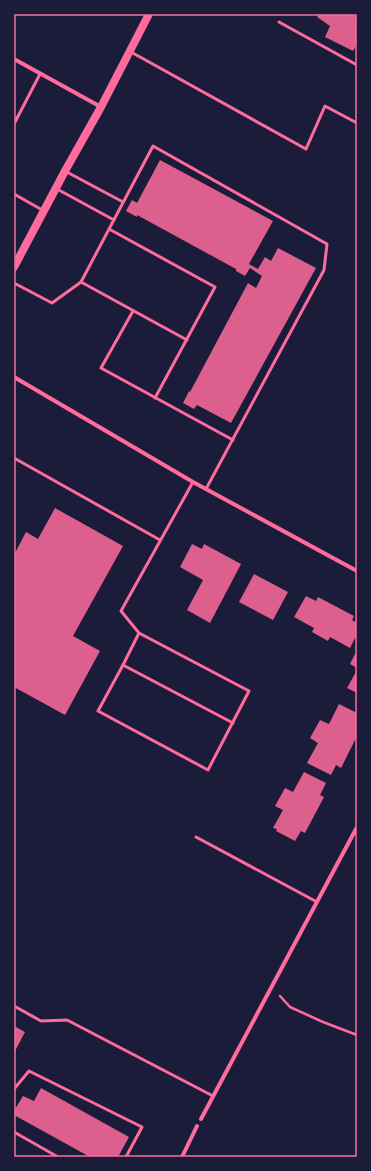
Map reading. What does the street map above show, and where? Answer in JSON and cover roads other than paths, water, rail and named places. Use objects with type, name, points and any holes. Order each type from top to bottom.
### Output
[{"type":"main road","points":[[14,267],[101,107],[149,14]]},
{"type":"street","points":[[14,59],[101,107]]},
{"type":"street","points":[[14,377],[192,482],[357,571]]},
{"type":"street","points":[[201,1119],[357,827]]},
{"type":"street","points":[[182,1157],[197,1126]]},
{"type":"lane","points":[[279,22],[357,65]]},
{"type":"lane","points":[[130,52],[306,150],[325,106],[357,123]]},
{"type":"lane","points":[[14,124],[40,74]]},
{"type":"lane","points":[[14,283],[52,303],[81,282],[153,146],[327,244],[324,270],[206,489]]},
{"type":"lane","points":[[65,171],[124,202]]},
{"type":"lane","points":[[56,188],[114,220]]},
{"type":"lane","points":[[14,194],[44,211]]},
{"type":"lane","points":[[109,229],[215,287],[155,398]]},
{"type":"lane","points":[[81,282],[187,340]]},
{"type":"lane","points":[[133,311],[101,368],[233,440]]},
{"type":"lane","points":[[14,458],[160,540]]},
{"type":"lane","points":[[139,633],[98,712],[208,770],[249,691],[139,633],[121,611],[192,482]]},
{"type":"lane","points":[[123,665],[233,723]]},
{"type":"lane","points":[[196,837],[317,902]]},
{"type":"lane","points":[[14,1006],[42,1021],[67,1020],[213,1096]]},
{"type":"lane","points":[[14,1089],[29,1071],[142,1126],[126,1157]]},
{"type":"lane","points":[[14,1132],[58,1157]]}]
